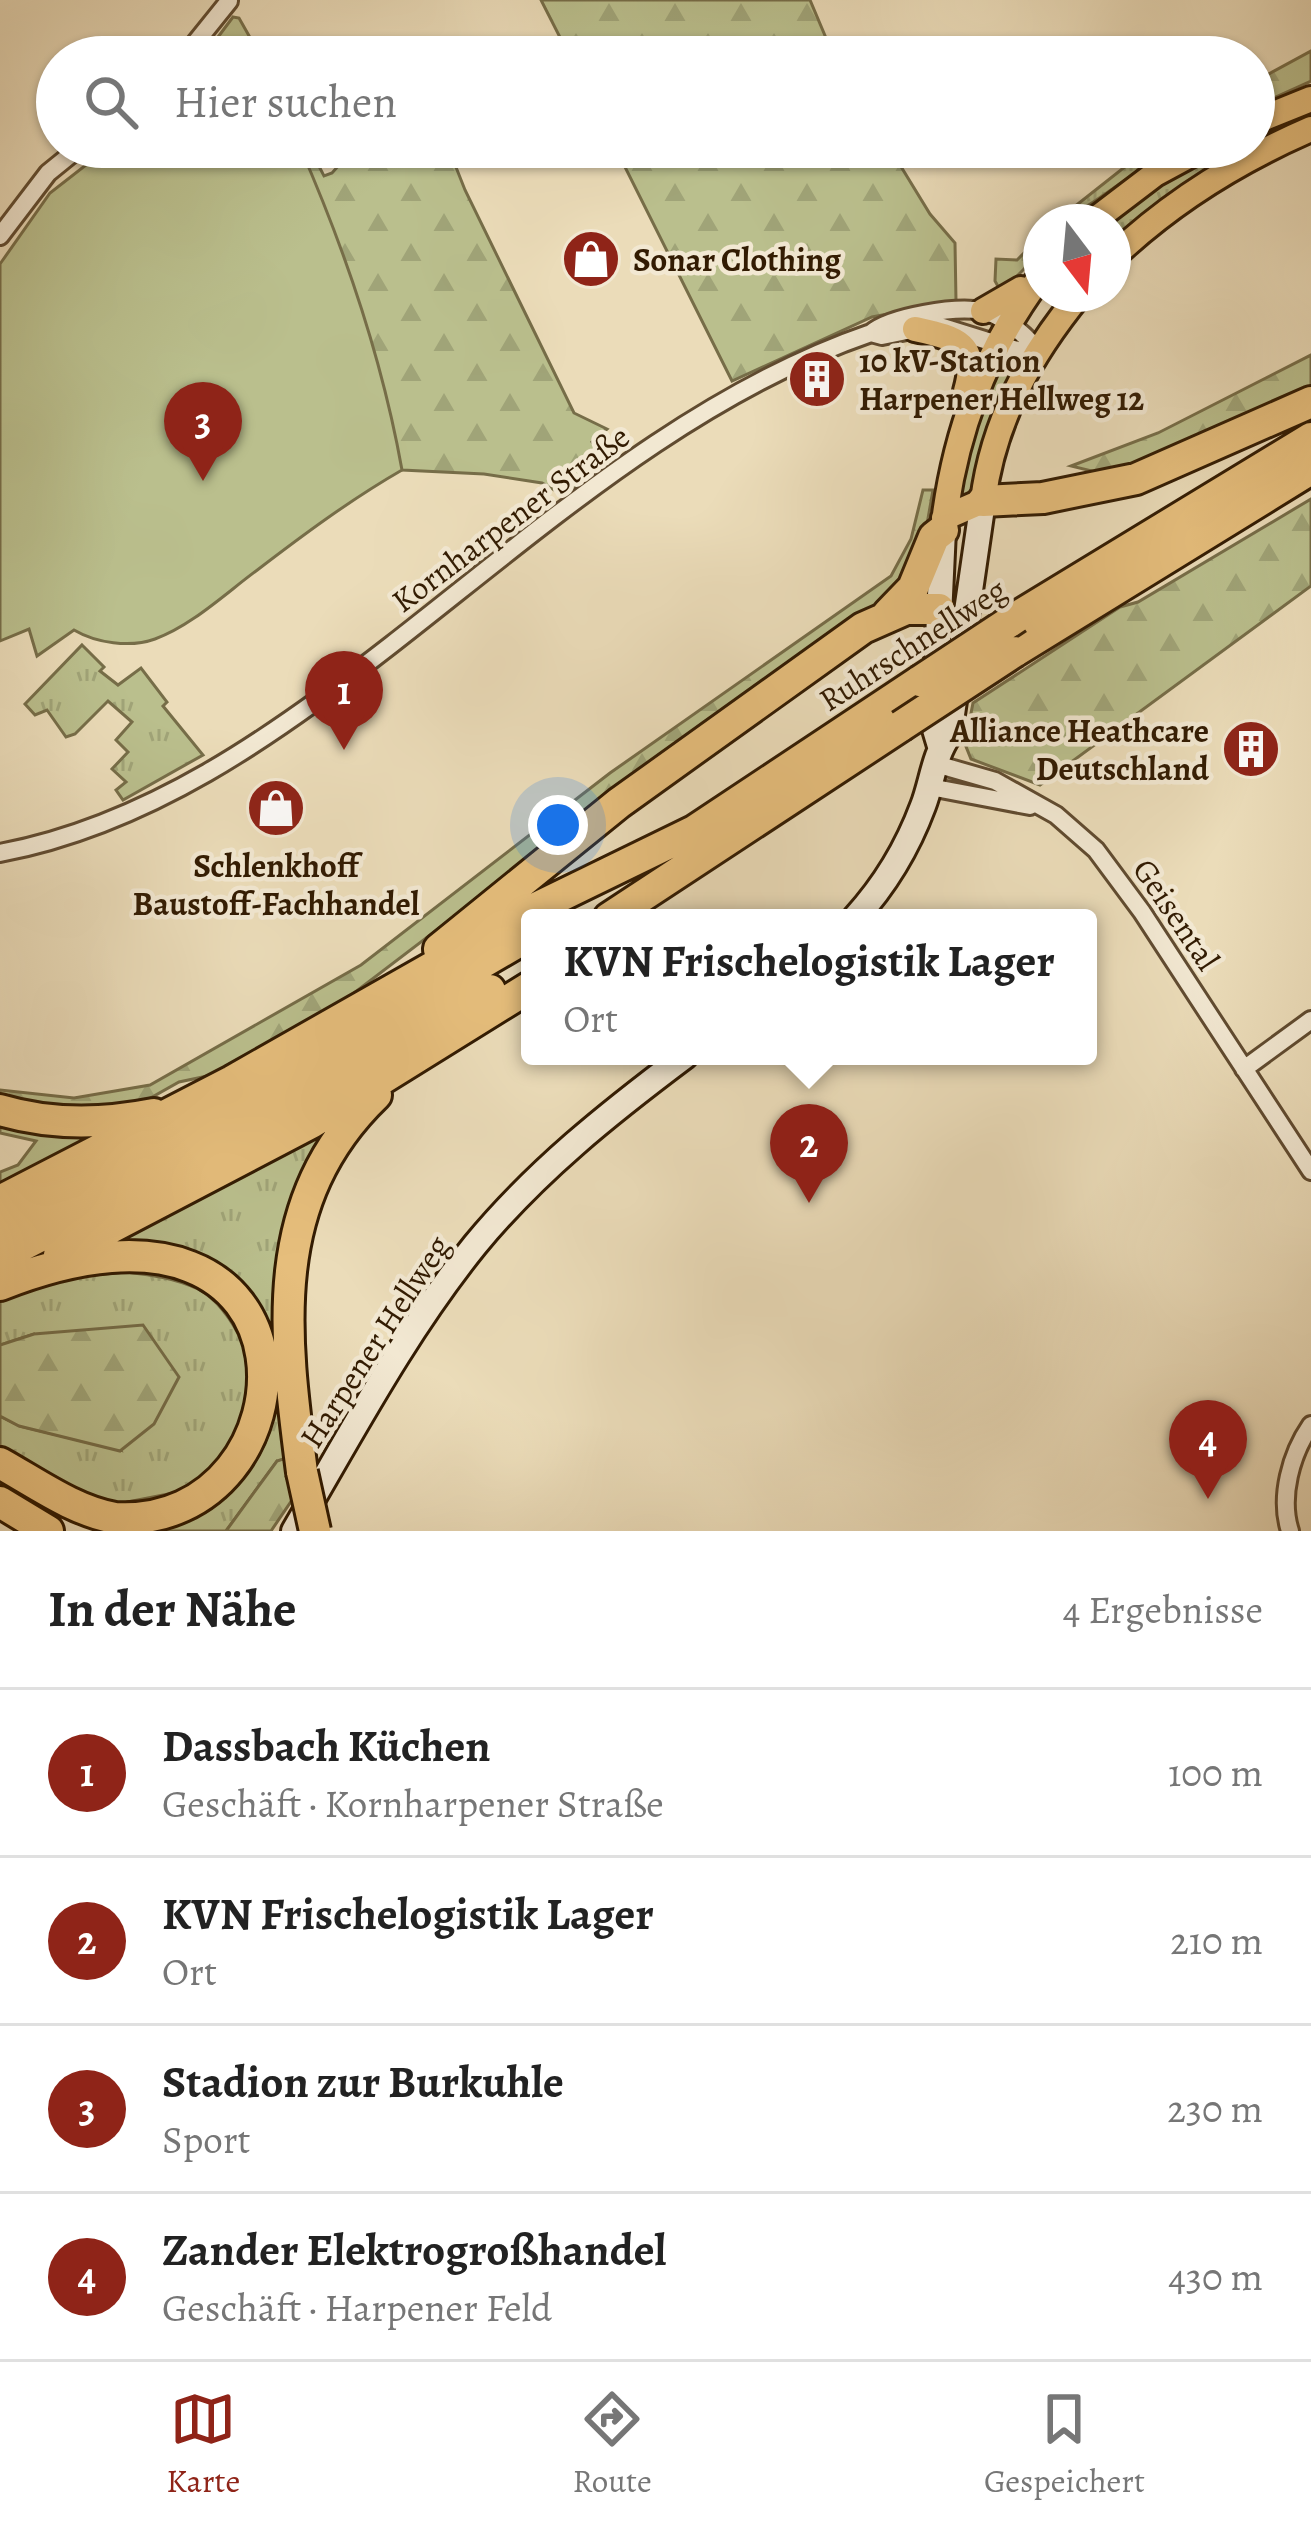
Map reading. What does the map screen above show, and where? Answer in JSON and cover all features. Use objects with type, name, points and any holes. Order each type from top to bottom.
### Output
[{"type":"highway","points":[[983,501],[1042,498],[1136,479],[1311,402]]},
{"type":"highway","name":"Ruhrschnellweg","points":[[571,909],[1017,617],[1311,438]]},
{"type":"highway","name":"Ruhrschnellweg","points":[[631,908],[1014,652],[1311,470]]},
{"type":"highway","points":[[379,998],[620,802],[741,712],[888,614],[913,588],[944,524]]},
{"type":"highway","points":[[888,614],[920,607],[940,609]]},
{"type":"highway","points":[[535,909],[694,831]]},
{"type":"highway","points":[[0,1201],[197,1100],[521,917]]},
{"type":"highway","points":[[0,1228],[286,1077],[521,940]]},
{"type":"highway","points":[[0,1258],[288,1108],[521,971]]},
{"type":"highway","points":[[0,1285],[254,1155],[424,1056],[521,993]]},
{"type":"highway","points":[[315,1531],[302,1472],[288,1313],[296,1225],[322,1162],[344,1131],[388,1084],[424,1056]]},
{"type":"highway","points":[[0,1110],[41,1119],[106,1121],[197,1100]]},
{"type":"highway","points":[[0,1285],[48,1268],[99,1259],[145,1258],[178,1265],[206,1278],[238,1308],[256,1339],[265,1384],[261,1421],[239,1468],[200,1503],[171,1515],[140,1521],[100,1514],[0,1466]]},
{"type":"highway","points":[[0,1466],[99,1531]]},
{"type":"highway","points":[[0,1502],[48,1531]]},
{"type":"main road","points":[[1275,113],[1311,98]]},
{"type":"main road","points":[[1275,145],[1311,129]]},
{"type":"main road","points":[[1116,204],[1167,168]]},
{"type":"main road","points":[[1131,242],[1231,168]]},
{"type":"main road","points":[[983,311],[1023,289]]},
{"type":"main road","points":[[935,766],[944,524],[962,426],[1002,333],[1023,302]]},
{"type":"main road","points":[[862,909],[896,865],[953,721],[989,464],[1006,412],[1035,352],[1065,312]]},
{"type":"main road","points":[[915,329],[958,341],[967,352],[970,375],[958,416],[962,426]]},
{"type":"main road","points":[[944,524],[983,501]]},
{"type":"main road","points":[[940,609],[963,636]]},
{"type":"main road","name":"Harpener Hellweg","points":[[294,1531],[407,1341],[476,1245],[531,1183],[584,1134],[673,1065]]},
{"type":"street","points":[[201,36],[229,1]]},
{"type":"street","points":[[0,236],[54,168]]},
{"type":"street","name":"Kornharpener Straße","points":[[0,853],[91,827],[245,752],[644,454],[785,369],[879,326],[916,316],[983,311],[1002,333],[1035,352]]},
{"type":"street","name":"Kornharpener Straße","points":[[871,333],[882,336],[936,325],[1002,333]]},
{"type":"street","name":"Geisental","points":[[935,766],[995,781],[1083,838],[1109,867],[1311,1171]]},
{"type":"street","points":[[1244,1069],[1311,1020]]},
{"type":"street","points":[[1290,1531],[1287,1489],[1295,1456],[1311,1425]]},
{"type":"green space","points":[[541,0],[810,0],[825,36],[559,36]]},
{"type":"green space","points":[[233,17],[239,18],[249,36],[219,36]]},
{"type":"green space","points":[[1311,51],[1311,81],[1275,97],[1275,71]]},
{"type":"green space","points":[[82,168],[309,168],[360,305],[402,470],[327,518],[182,626],[145,642],[124,644],[74,630],[37,656],[29,629],[0,641],[0,264],[50,193]]},
{"type":"green space","points":[[238,168],[320,168],[324,176],[336,168],[456,168],[574,413],[607,429],[592,442],[599,451],[618,456],[563,495],[542,483],[402,470],[369,439]]},
{"type":"green space","points":[[626,168],[902,168],[930,214],[955,243],[956,301],[872,317],[732,381]]},
{"type":"green space","points":[[1123,168],[1142,168],[1093,202],[1078,204]]},
{"type":"green space","points":[[1184,168],[1218,168],[1131,231],[1131,205]]},
{"type":"green space","points":[[1023,254],[1023,270],[1001,292],[995,281],[996,259],[1017,260]]},
{"type":"green space","points":[[1311,355],[1311,394],[1108,475],[1071,466],[1158,433]]},
{"type":"green space","points":[[997,372],[1008,374],[1010,381],[973,496],[963,499],[959,493],[972,435]]},
{"type":"green space","points":[[923,490],[933,490],[926,530],[902,589],[635,779],[333,1009],[212,1075],[179,1082],[138,1105],[89,1112],[0,1097],[0,1090],[74,1098],[150,1085],[361,965],[610,773],[891,576],[911,539]]},
{"type":"green space","points":[[1311,499],[1311,586],[1040,785],[971,759],[965,744],[973,703],[1120,607],[1138,602]]},
{"type":"green space","points":[[82,645],[104,667],[100,671],[118,685],[141,668],[167,702],[163,706],[203,755],[123,800],[116,790],[126,782],[112,769],[128,752],[116,740],[132,722],[108,701],[66,737],[47,710],[35,715],[25,704]]},
{"type":"green space","points":[[339,1119],[302,1175],[291,1467],[277,1461],[226,1531],[123,1531],[191,1519],[228,1494],[244,1477],[268,1435],[276,1389],[261,1344],[220,1278],[96,1252]]},
{"type":"green space","points":[[0,1122],[115,1129],[0,1186],[0,1172],[18,1165],[36,1141],[0,1133]]},
{"type":"green space","points":[[126,1272],[181,1282],[211,1298],[242,1342],[253,1395],[242,1429],[199,1488],[107,1506],[0,1454],[0,1416],[20,1426],[120,1450],[34,1334],[0,1345],[0,1300],[73,1277]]},
{"type":"green space","points":[[143,1325],[179,1377],[154,1424],[120,1451],[19,1426],[0,1416],[0,1345],[34,1334]]},
{"type":"green space","points":[[283,1459],[291,1467],[294,1497],[271,1531],[226,1531],[277,1461]]},
{"type":"place","name":"Sonar Clothing","points":[[591,259]]},
{"type":"place","name":"10 kV-Station Harpener Hellweg 12","points":[[817,379]]},
{"type":"place","name":"Stadion zur Burkuhle","points":[[203,481]]},
{"type":"place","name":"Alliance Heathcare Deutschland","points":[[1251,749]]},
{"type":"place","name":"Dassbach Küchen","points":[[344,750]]},
{"type":"place","name":"Schlenkhoff Baustoff-Fachhandel","points":[[276,808]]},
{"type":"place","name":"KVN Frischelogistik Lager","points":[[809,1203]]},
{"type":"place","name":"Zander Elektrogroßhandel","points":[[1208,1499]]}]
